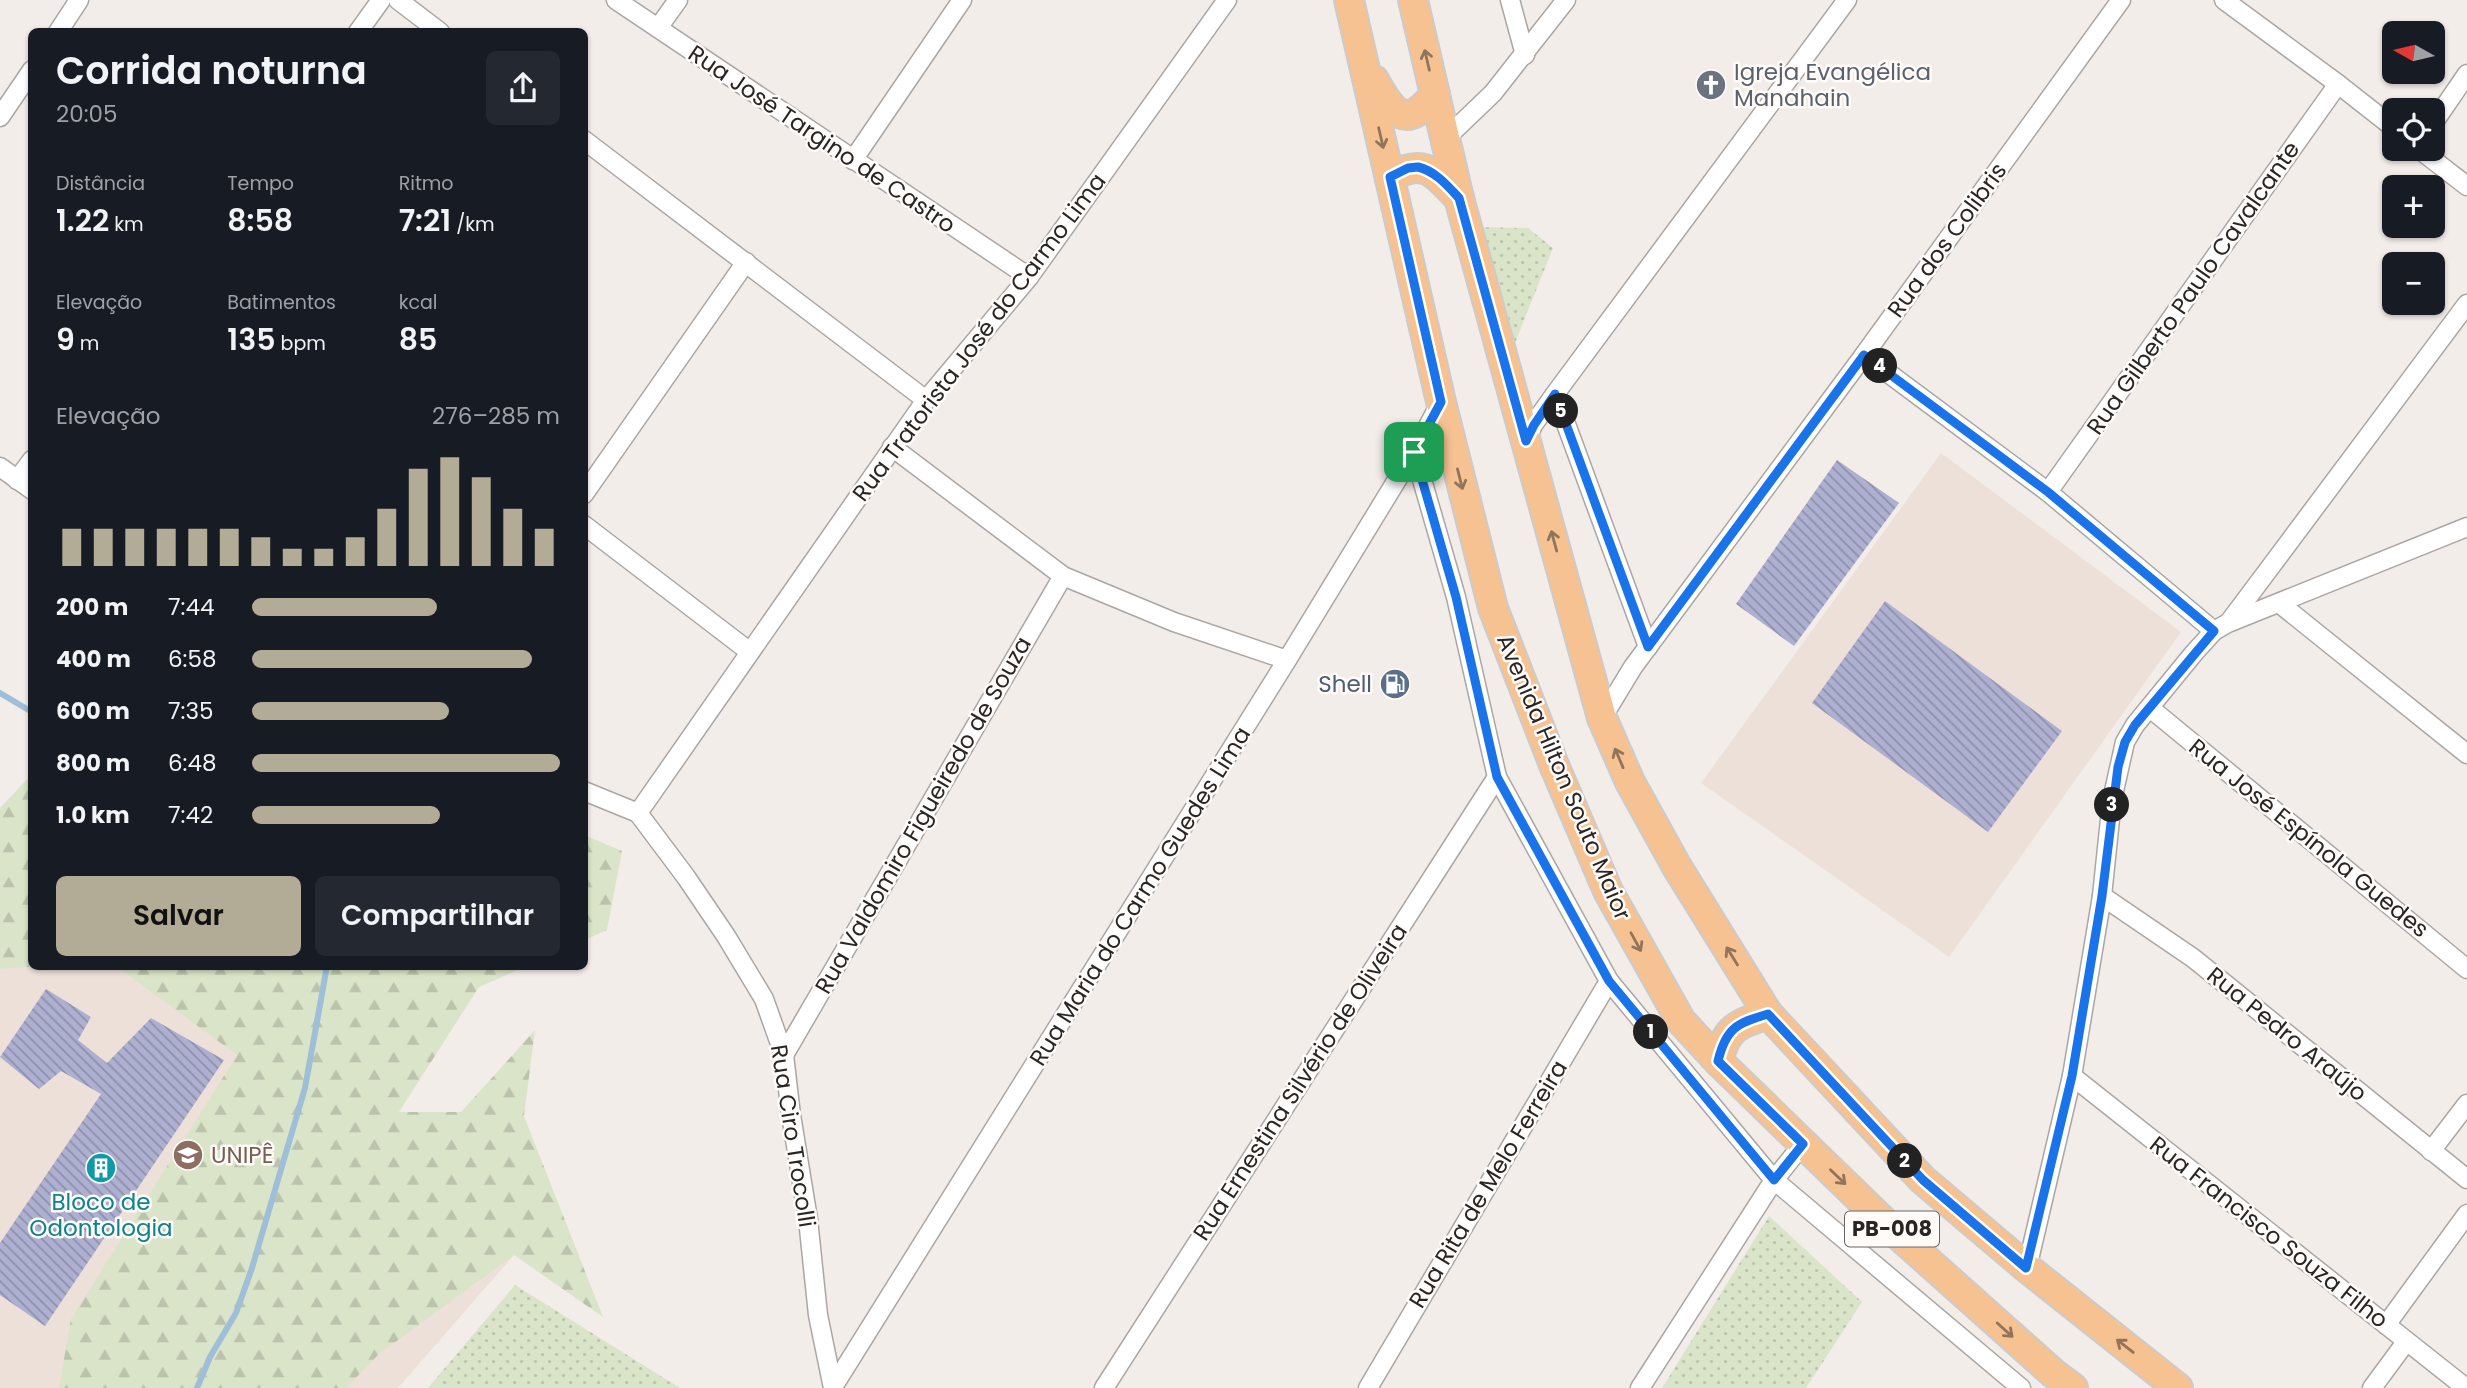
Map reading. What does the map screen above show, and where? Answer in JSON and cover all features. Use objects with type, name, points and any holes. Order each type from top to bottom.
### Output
[{"type":"main road","name":"Avenida Hilton Souto Maior","points":[[1349,0],[1441,402],[1493,608],[1554,765],[1608,891],[1681,1021],[1803,1144],[2056,1383]]},
{"type":"main road","name":"PB-008","points":[[1413,0],[1459,198],[1602,718],[1630,782],[1677,867],[1768,1014],[1923,1180],[2026,1268],[2178,1388]]},
{"type":"main road","points":[[1364,62],[1386,103],[1394,111],[1404,115],[1416,113],[1424,108],[1435,94]]},
{"type":"main road","points":[[1390,177],[1408,168],[1422,167],[1440,178],[1459,198]]},
{"type":"main road","points":[[1718,1061],[1727,1034],[1748,1020],[1768,1014]]},
{"type":"street","points":[[61,28],[79,0]]},
{"type":"street","points":[[361,28],[382,0]]},
{"type":"street","points":[[398,0],[435,28]]},
{"type":"street","name":"Rua José Targino de Castro","points":[[616,0],[1028,277]]},
{"type":"street","points":[[659,28],[678,0]]},
{"type":"street","points":[[853,160],[962,0]]},
{"type":"street","name":"Rua Tratorista José do Carmo Lima","points":[[638,813],[926,400],[1028,277],[1227,0]]},
{"type":"street","points":[[1510,0],[1525,55]]},
{"type":"street","points":[[1444,139],[1493,93],[1566,0]]},
{"type":"street","points":[[1526,441],[1555,394],[1847,0]]},
{"type":"street","name":"Rua dos Colibris","points":[[1602,718],[1633,667],[1864,355],[2121,0]]},
{"type":"street","points":[[2224,0],[2244,6],[2382,118]]},
{"type":"street","points":[[2445,106],[2467,74]]},
{"type":"street","points":[[0,117],[28,77]]},
{"type":"street","name":"Rua Gilberto Paulo Cavalcante","points":[[2048,492],[2339,84]]},
{"type":"street","points":[[588,143],[926,400]]},
{"type":"street","points":[[2435,161],[2467,186]]},
{"type":"street","points":[[588,488],[746,262]]},
{"type":"street","points":[[2026,1268],[2072,1076],[2102,896],[2118,767],[2125,742],[2135,725],[2194,653],[2221,627],[2467,304]]},
{"type":"street","points":[[1864,355],[2048,492],[2221,627]]},
{"type":"street","points":[[1555,394],[1648,647]]},
{"type":"street","name":"Rua Maria do Carmo Guedes Lima","points":[[833,1387],[1287,660],[1414,452],[1441,402]]},
{"type":"street","points":[[892,447],[1063,576],[1174,622],[1287,660]]},
{"type":"street","name":"Avenida Hilton Souto Maior","points":[[1414,452],[1456,597],[1497,777],[1609,981],[1774,1180],[2021,1388]]},
{"type":"street","points":[[0,467],[24,484]]},
{"type":"street","points":[[588,528],[750,652]]},
{"type":"street","points":[[2221,627],[2462,534]]},
{"type":"street","name":"Rua Valdomiro Figueiredo de Souza","points":[[784,1055],[1063,576]]},
{"type":"street","points":[[2279,603],[2467,754]]},
{"type":"street","name":"Rua José Espínola Guedes","points":[[2151,708],[2467,969]]},
{"type":"street","name":"Rua Ernestina Silvério de Oliveira","points":[[1104,1388],[1497,777]]},
{"type":"street","points":[[588,793],[638,813]]},
{"type":"street","name":"Rua Ciro Trocolli","points":[[638,813],[726,936],[764,999],[784,1055],[808,1219],[818,1315],[833,1387]]},
{"type":"street","name":"Rua Pedro Araújo","points":[[2102,896],[2193,958],[2467,1179]]},
{"type":"street","name":"Rua Rita de Melo Ferreira","points":[[1368,1388],[1609,981]]},
{"type":"street","name":"Rua Francisco Souza Filho","points":[[2072,1076],[2466,1388]]},
{"type":"street","points":[[2431,1151],[2467,1104]]},
{"type":"street","points":[[1640,1388],[1774,1180],[1803,1144]]},
{"type":"street","points":[[2386,1325],[2467,1213]]},
{"type":"street","points":[[2372,1388],[2406,1342]]},
{"type":"shaded area","points":[[1941,453],[2181,632],[1949,957],[1701,783]]},
{"type":"shaded area","name":"UNIPÊ","points":[[0,885],[28,956],[28,970],[122,970],[514,1255],[398,1388],[0,1388]]},
{"type":"green space","points":[[1467,227],[1528,228],[1553,248],[1501,378]]},
{"type":"green space","points":[[28,778],[28,967],[0,969],[0,808]]},
{"type":"green space","points":[[588,837],[622,851],[607,930],[588,939]]},
{"type":"green space","points":[[121,970],[518,970],[479,987],[399,1112],[461,1112],[535,1030],[524,1116],[603,1317],[514,1255],[379,1354],[346,1388],[59,1388],[71,1319],[237,1055]]},
{"type":"green space","points":[[1769,1216],[1862,1302],[1806,1388],[1662,1388]]},
{"type":"green space","points":[[515,1285],[680,1388],[428,1388]]},
{"type":"building","points":[[1837,460],[1899,503],[1794,646],[1736,604]]},
{"type":"building","points":[[1885,601],[2062,731],[1988,832],[1812,703]]},
{"type":"building","name":"Bloco de Odontologia","points":[[46,989],[91,1017],[78,1040],[107,1063],[151,1018],[224,1060],[45,1326],[0,1295],[0,1243],[101,1094],[61,1071],[39,1089],[0,1057]]},
{"type":"waterway","points":[[0,693],[28,710]]},
{"type":"waterway","points":[[197,1388],[210,1357],[236,1313],[252,1268],[305,1088],[326,970]]},
{"type":"place","name":"Igreja Evangélica Manahain","points":[[1711,85]]},
{"type":"place","name":"Shell","points":[[1395,684]]},
{"type":"place","name":"UNIPÊ","points":[[188,1155]]},
{"type":"place","name":"Bloco de Odontologia","points":[[101,1168]]},
{"type":"route","points":[[1418,167],[1427,169],[1440,178],[1459,198],[1526,441],[1555,394],[1648,647],[1864,355],[2048,492],[2214,631],[2135,725],[2125,742],[2112,800],[2102,896],[2072,1076],[2026,1268],[1923,1180],[1768,1014],[1748,1020],[1727,1034],[1718,1061],[1803,1144],[1774,1180],[1609,981],[1497,777],[1456,597],[1414,452],[1441,402],[1390,177],[1408,168],[1418,167]]}]
